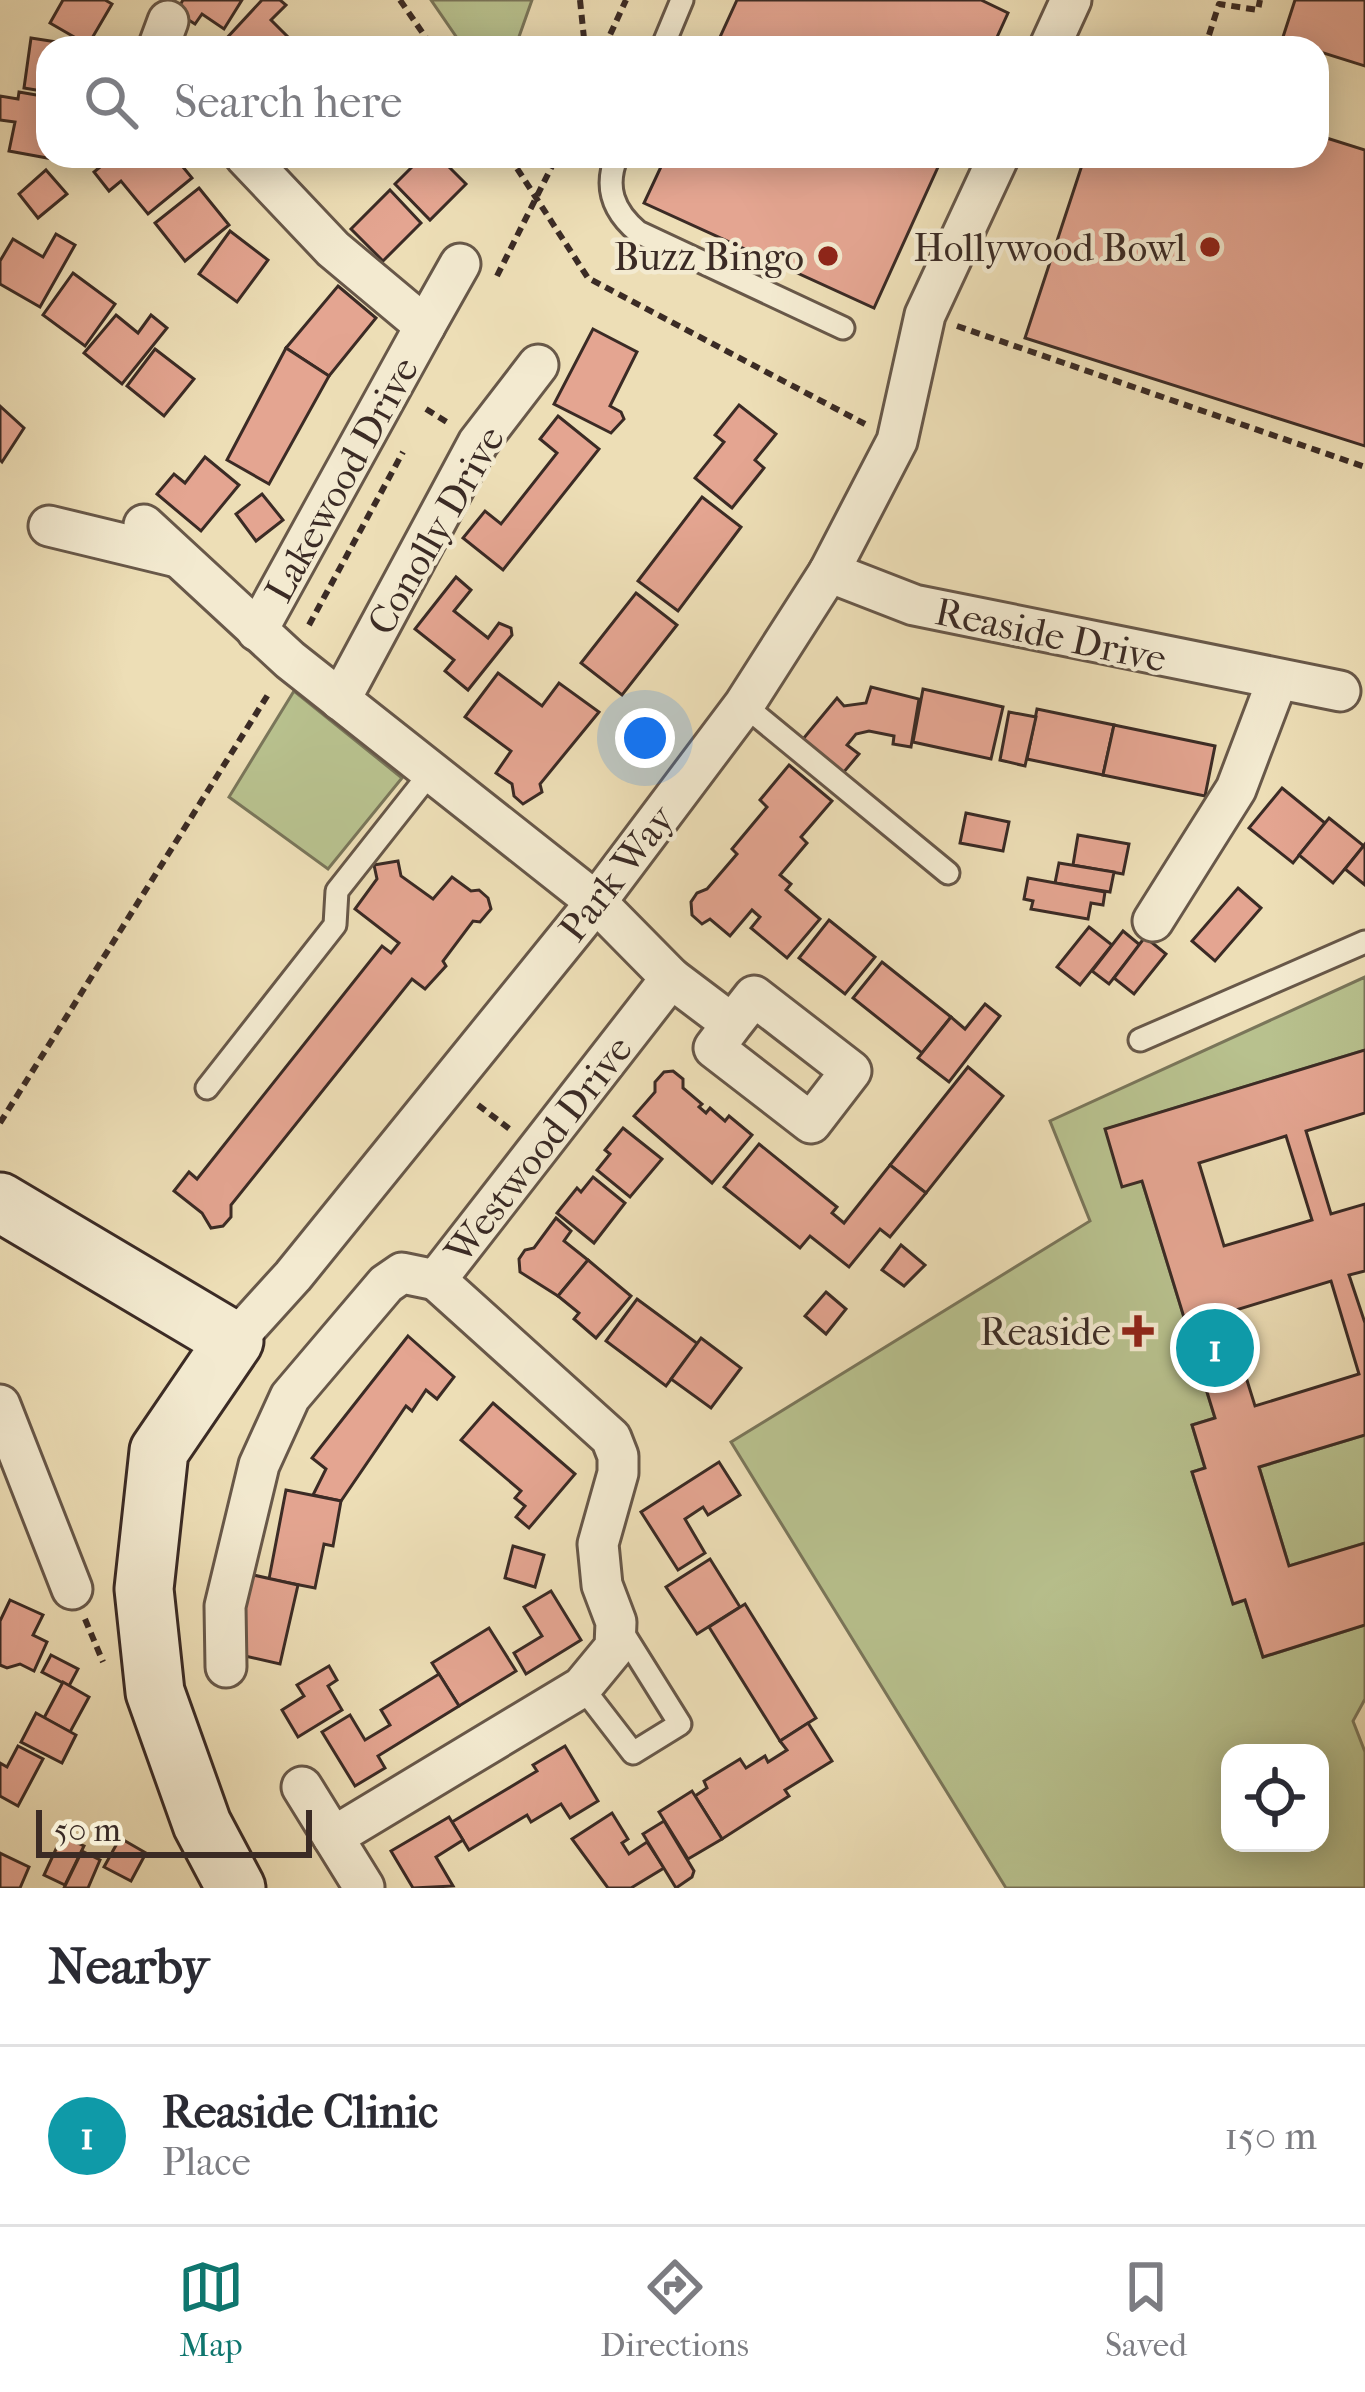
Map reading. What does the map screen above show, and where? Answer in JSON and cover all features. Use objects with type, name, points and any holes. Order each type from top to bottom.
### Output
[{"type":"street","points":[[1054,36],[1071,0]]},
{"type":"street","name":"Lakewood Drive","points":[[256,168],[333,249],[425,326]]},
{"type":"street","name":"Park Way","points":[[234,1341],[293,1276],[596,902],[744,705],[829,572],[897,441],[926,315],[993,168]]},
{"type":"street","name":"Lakewood Drive","points":[[257,631],[460,264]]},
{"type":"street","name":"Conolly Drive","points":[[340,700],[478,443],[538,365]]},
{"type":"street","points":[[144,525],[257,631],[596,902],[671,978],[732,1024]]},
{"type":"street","points":[[49,526],[178,557]]},
{"type":"street","name":"Reaside Drive","points":[[829,572],[914,605],[1357,697]]},
{"type":"street","points":[[1153,921],[1236,789],[1277,681]]},
{"type":"street","name":"Westwood Drive","points":[[226,1667],[225,1606],[235,1556],[259,1465],[290,1397],[386,1284],[402,1273],[436,1280],[671,978]]},
{"type":"street","points":[[0,1202],[234,1341],[159,1451],[145,1589],[155,1692],[202,1824],[236,1888]]},
{"type":"street","points":[[333,1837],[582,1687],[615,1647],[616,1622],[602,1585],[598,1544],[618,1473],[618,1456],[610,1438],[436,1280]]},
{"type":"street","points":[[0,1405],[72,1588]]},
{"type":"street","points":[[302,1786],[364,1887]]},
{"type":"lane","points":[[667,36],[682,0]]},
{"type":"lane","points":[[612,168],[611,196],[621,217],[638,232],[843,328]]},
{"type":"lane","points":[[744,705],[948,872]]},
{"type":"lane","points":[[207,1088],[335,925],[337,891],[430,772]]},
{"type":"lane","points":[[1140,1040],[1365,942]]},
{"type":"lane","points":[[582,1687],[633,1753],[680,1724],[616,1622]]},
{"type":"path","points":[[400,0],[426,36]]},
{"type":"path","points":[[580,0],[584,36]]},
{"type":"path","points":[[610,36],[626,0]]},
{"type":"path","points":[[1209,35],[1216,1],[1258,10],[1261,0]]},
{"type":"path","points":[[518,168],[588,278],[897,441]]},
{"type":"path","points":[[539,198],[552,168]]},
{"type":"path","points":[[926,315],[1365,467]]},
{"type":"path","points":[[449,1083],[538,1150]]},
{"type":"green space","points":[[431,0],[532,0],[519,36],[456,36]]},
{"type":"green space","points":[[294,691],[402,778],[328,869],[229,797]]},
{"type":"green space","name":"Reaside","points":[[1365,977],[1365,1050],[1106,1129],[1142,1181],[1215,1418],[1192,1425],[1205,1468],[1192,1472],[1233,1603],[1245,1600],[1263,1657],[1365,1625],[1365,1699],[1353,1721],[1365,1752],[1365,1888],[1006,1888],[731,1442],[1090,1221],[1050,1121]]},
{"type":"green space","points":[[1365,1435],[1365,1543],[1289,1566],[1259,1467]]},
{"type":"building","points":[[63,0],[112,4],[93,36],[72,36],[50,23]]},
{"type":"building","points":[[183,0],[242,0],[224,29],[202,14],[195,24],[176,12]]},
{"type":"building","points":[[262,0],[280,0],[286,5],[271,20],[287,36],[229,36]]},
{"type":"building","points":[[737,0],[981,0],[1008,13],[997,36],[720,36]]},
{"type":"building","points":[[1295,0],[1365,0],[1365,66],[1329,55],[1329,36],[1283,36]]},
{"type":"building","points":[[31,38],[36,39],[36,90],[24,88]]},
{"type":"building","points":[[19,92],[36,95],[36,156],[9,151],[15,122],[0,120],[0,96],[18,99]]},
{"type":"building","name":"Hollywood Bowl","points":[[1329,139],[1365,150],[1365,446],[1025,338],[1081,168],[1329,168]]},
{"type":"building","points":[[99,168],[184,168],[192,178],[148,214],[121,181],[109,191],[94,172]]},
{"type":"building","points":[[411,168],[450,168],[466,184],[430,220],[395,184]]},
{"type":"building","name":"Buzz Bingo","points":[[660,168],[938,168],[874,308],[644,203]]},
{"type":"building","points":[[46,170],[67,194],[38,218],[19,194]]},
{"type":"building","points":[[199,188],[229,225],[185,261],[155,223]]},
{"type":"building","points":[[390,190],[421,223],[383,261],[351,229]]},
{"type":"building","points":[[230,231],[268,260],[237,302],[199,274]]},
{"type":"building","points":[[56,234],[75,245],[40,307],[0,284],[0,261],[13,239],[43,257]]},
{"type":"building","points":[[73,273],[115,304],[85,346],[43,315]]},
{"type":"building","points":[[338,286],[376,318],[329,376],[286,348]]},
{"type":"building","points":[[116,315],[138,333],[151,315],[167,328],[122,384],[84,353]]},
{"type":"building","points":[[593,329],[637,352],[610,406],[624,419],[611,433],[554,404]]},
{"type":"building","points":[[286,348],[329,376],[269,484],[227,460]]},
{"type":"building","points":[[155,349],[194,379],[164,416],[127,386]]},
{"type":"building","points":[[739,405],[776,434],[755,460],[764,468],[732,508],[695,478],[724,442],[715,435]]},
{"type":"building","points":[[0,406],[24,428],[2,462],[0,460]]},
{"type":"building","points":[[558,416],[599,449],[503,570],[463,538],[485,511],[501,524],[557,453],[540,439]]},
{"type":"building","points":[[205,457],[239,485],[201,531],[157,494],[174,474],[185,483]]},
{"type":"building","points":[[262,494],[283,520],[256,541],[236,514]]},
{"type":"building","points":[[702,497],[741,527],[678,611],[638,581]]},
{"type":"building","points":[[456,577],[471,590],[454,611],[488,638],[499,623],[511,628],[512,635],[468,690],[445,671],[454,660],[415,629]]},
{"type":"building","points":[[636,593],[677,625],[622,695],[581,663]]},
{"type":"building","points":[[498,673],[542,706],[559,683],[599,712],[540,784],[542,792],[523,804],[514,796],[512,784],[496,773],[511,751],[465,717]]},
{"type":"building","points":[[871,687],[919,699],[911,747],[893,744],[894,736],[869,731],[856,734],[847,745],[859,754],[843,773],[803,739],[837,698],[844,706],[866,703]]},
{"type":"building","points":[[923,689],[1003,707],[991,759],[913,742]]},
{"type":"building","points":[[1037,709],[1114,725],[1103,775],[1027,759]]},
{"type":"building","points":[[1009,712],[1036,717],[1025,766],[1000,760]]},
{"type":"building","points":[[1114,725],[1215,746],[1205,796],[1103,775]]},
{"type":"building","points":[[789,765],[832,801],[801,837],[807,843],[780,875],[791,884],[786,890],[820,919],[787,958],[751,928],[760,917],[752,910],[730,936],[710,919],[702,924],[692,915],[691,902],[737,854],[732,849],[767,807],[760,800]]},
{"type":"building","points":[[1282,788],[1325,823],[1293,863],[1249,828]]},
{"type":"building","points":[[966,813],[1009,822],[1003,851],[960,843]]},
{"type":"building","points":[[1329,818],[1364,846],[1333,883],[1299,855]]},
{"type":"building","points":[[1078,835],[1129,844],[1123,874],[1073,865]]},
{"type":"building","points":[[1365,844],[1365,885],[1345,869]]},
{"type":"building","points":[[398,861],[401,876],[433,899],[452,877],[471,891],[479,890],[491,909],[480,922],[473,921],[443,961],[446,966],[425,989],[412,979],[231,1205],[231,1217],[223,1226],[211,1228],[202,1213],[174,1191],[189,1172],[197,1179],[382,946],[391,953],[399,943],[355,909],[377,879],[374,865]]},
{"type":"building","points":[[1059,863],[1114,872],[1110,892],[1055,883]]},
{"type":"building","points":[[1028,878],[1105,892],[1103,905],[1091,903],[1088,919],[1031,909],[1033,901],[1024,899]]},
{"type":"building","points":[[1238,888],[1261,908],[1215,961],[1192,941]]},
{"type":"building","points":[[829,920],[875,957],[845,994],[799,958]]},
{"type":"building","points":[[1089,927],[1112,945],[1080,985],[1057,967]]},
{"type":"building","points":[[1123,931],[1140,945],[1109,984],[1092,971]]},
{"type":"building","points":[[1145,937],[1166,954],[1134,994],[1114,978]]},
{"type":"building","points":[[882,962],[951,1017],[922,1053],[853,998]]},
{"type":"building","points":[[985,1004],[1000,1016],[949,1082],[918,1058],[951,1017],[965,1029]]},
{"type":"building","points":[[1365,1050],[1365,1113],[1306,1131],[1331,1214],[1365,1204],[1365,1271],[1349,1275],[1365,1323],[1365,1435],[1259,1467],[1289,1566],[1365,1543],[1365,1625],[1263,1657],[1245,1600],[1233,1604],[1192,1472],[1205,1468],[1192,1425],[1215,1418],[1142,1181],[1122,1187],[1105,1129]],"holes":[[[1286,1136],[1312,1220],[1224,1246],[1199,1163]],[[1331,1281],[1359,1374],[1255,1406],[1226,1313]]]},
{"type":"building","points":[[968,1067],[1003,1096],[926,1193],[890,1165]]},
{"type":"building","points":[[673,1071],[706,1113],[710,1108],[725,1121],[729,1116],[752,1135],[712,1183],[634,1116],[655,1092],[655,1082],[664,1072]]},
{"type":"building","points":[[623,1128],[662,1159],[630,1197],[597,1170],[610,1154],[605,1150]]},
{"type":"building","points":[[759,1144],[837,1207],[832,1213],[844,1223],[890,1165],[926,1193],[890,1237],[880,1229],[849,1267],[810,1236],[800,1248],[724,1187]]},
{"type":"building","points":[[593,1177],[625,1203],[594,1243],[557,1213]]},
{"type":"building","points":[[556,1218],[571,1231],[564,1241],[588,1260],[558,1296],[520,1272],[519,1259],[525,1250],[534,1248]]},
{"type":"building","points":[[901,1245],[925,1265],[904,1286],[882,1270]]},
{"type":"building","points":[[588,1260],[631,1296],[596,1338],[574,1319],[579,1313],[558,1296]]},
{"type":"building","points":[[826,1292],[846,1309],[826,1334],[805,1316]]},
{"type":"building","points":[[637,1299],[698,1344],[666,1386],[606,1341]]},
{"type":"building","points":[[408,1336],[454,1377],[437,1399],[426,1390],[412,1411],[406,1406],[341,1501],[313,1495],[326,1469],[312,1458]]},
{"type":"building","points":[[701,1338],[741,1368],[711,1408],[671,1379]]},
{"type":"building","points":[[493,1403],[575,1474],[529,1528],[516,1517],[525,1506],[515,1498],[521,1491],[461,1440]]},
{"type":"building","points":[[719,1462],[740,1495],[708,1515],[703,1507],[685,1519],[705,1553],[678,1570],[641,1512]]},
{"type":"building","points":[[286,1490],[341,1501],[333,1546],[324,1544],[315,1588],[269,1579]]},
{"type":"building","points":[[513,1546],[544,1555],[535,1587],[505,1578]]},
{"type":"building","points":[[710,1559],[740,1607],[697,1634],[666,1587]]},
{"type":"building","points":[[249,1574],[298,1585],[280,1664],[232,1653]]},
{"type":"building","points":[[551,1591],[581,1640],[526,1674],[514,1653],[542,1636],[524,1607]]},
{"type":"building","points":[[10,1600],[43,1615],[33,1635],[47,1642],[34,1671],[20,1664],[0,1665],[0,1621]]},
{"type":"building","points":[[745,1604],[816,1718],[780,1741],[709,1627]]},
{"type":"building","points":[[489,1628],[516,1671],[459,1706],[432,1663]]},
{"type":"building","points":[[51,1655],[78,1669],[69,1686],[42,1672]]},
{"type":"building","points":[[329,1666],[337,1680],[328,1686],[342,1710],[298,1737],[282,1710],[304,1696],[297,1685]]},
{"type":"building","points":[[439,1674],[459,1706],[378,1756],[385,1768],[355,1786],[322,1732],[350,1715],[365,1740],[390,1725],[381,1710]]},
{"type":"building","points":[[63,1682],[89,1697],[70,1732],[44,1718]]},
{"type":"building","points":[[36,1713],[76,1735],[62,1763],[21,1742]]},
{"type":"building","points":[[808,1723],[832,1761],[785,1790],[789,1796],[722,1839],[695,1796],[707,1788],[704,1781],[740,1759],[746,1768],[765,1756],[768,1762],[787,1750],[780,1741]]},
{"type":"building","points":[[18,1746],[43,1759],[18,1806],[0,1796],[0,1763],[7,1767]]},
{"type":"building","points":[[565,1746],[598,1801],[570,1818],[561,1804],[531,1822],[527,1815],[469,1850],[452,1822],[537,1771],[533,1765]]},
{"type":"building","points":[[692,1791],[722,1839],[688,1859],[659,1812]]},
{"type":"building","points":[[612,1813],[628,1839],[622,1843],[629,1854],[647,1842],[664,1868],[631,1888],[608,1888],[572,1839]]},
{"type":"building","points":[[449,1817],[463,1840],[436,1857],[453,1886],[413,1888],[391,1851]]},
{"type":"building","points":[[664,1821],[694,1871],[676,1888],[643,1834]]},
{"type":"building","points":[[62,1836],[84,1846],[65,1885],[44,1875]]},
{"type":"building","points":[[120,1838],[146,1853],[131,1881],[104,1867]]},
{"type":"building","points":[[82,1851],[100,1860],[88,1888],[64,1888]]},
{"type":"building","points":[[0,1853],[29,1867],[20,1888],[0,1888]]},
{"type":"place","name":"Hollywood Bowl","points":[[1210,247]]},
{"type":"place","name":"Buzz Bingo","points":[[828,256]]},
{"type":"place","name":"Reaside","points":[[1138,1331]]},
{"type":"place","name":"Reaside Clinic","points":[[1215,1348]]}]
